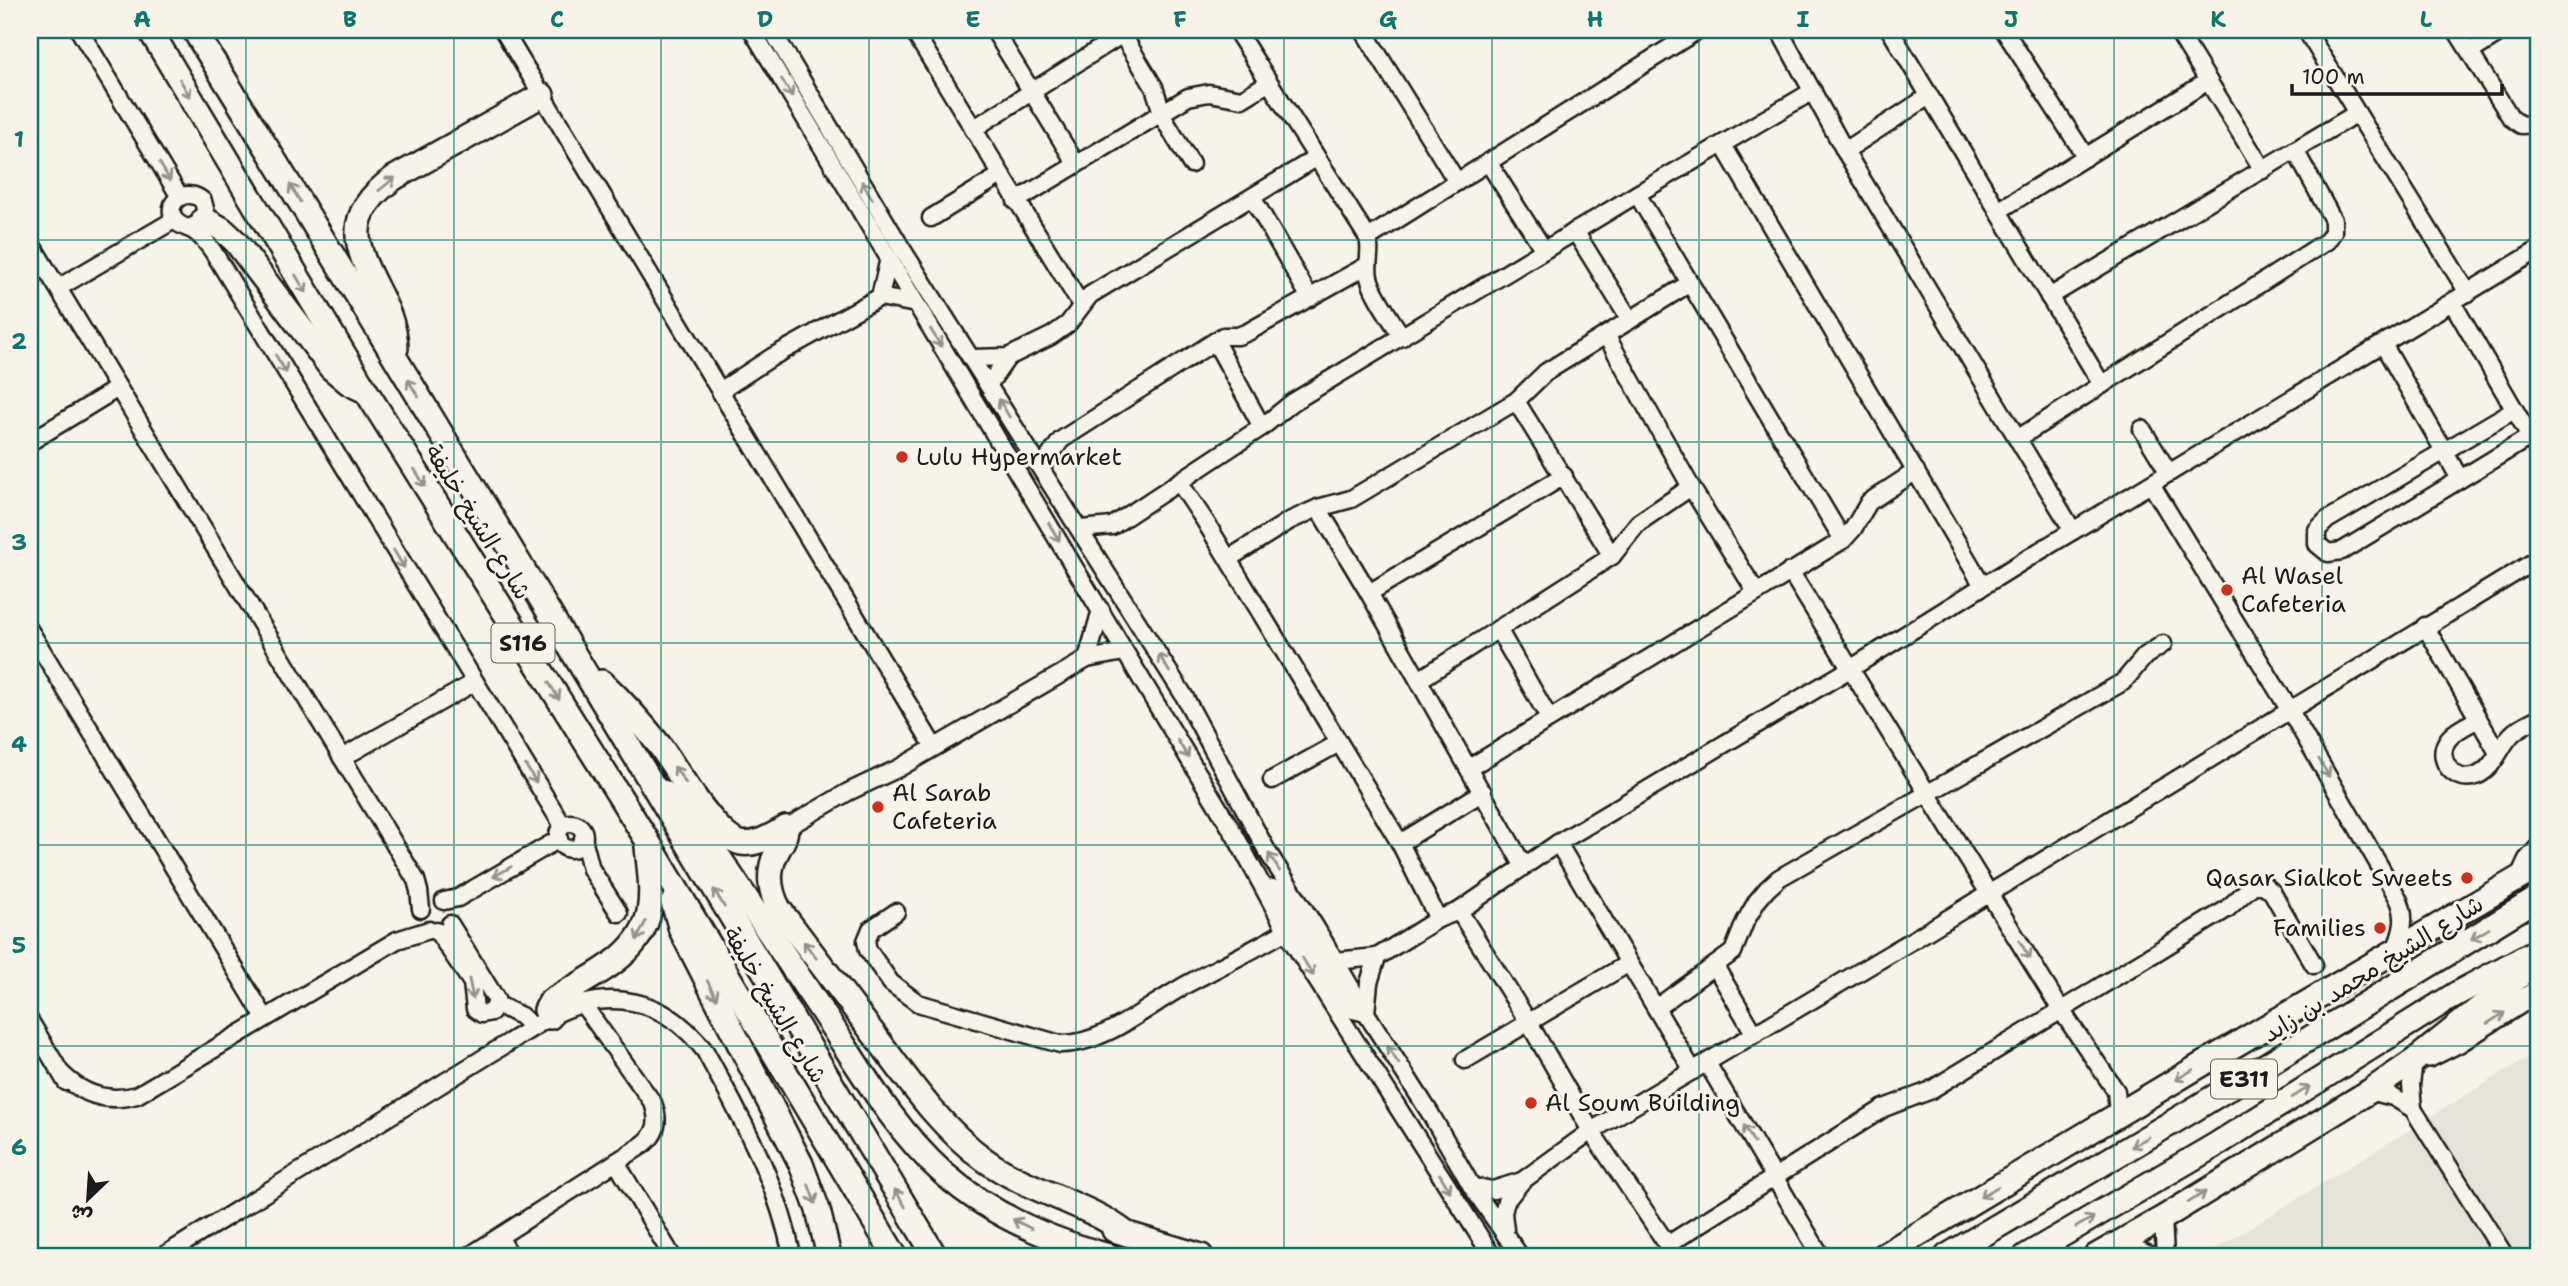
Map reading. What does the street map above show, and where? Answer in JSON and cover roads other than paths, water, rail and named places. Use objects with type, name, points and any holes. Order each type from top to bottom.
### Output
[{"type":"highway","name":"شارع الشيخ خليفة","points":[[150,30],[366,391],[647,840],[895,1256]]},
{"type":"highway","name":"شارع الشيخ خليفة","points":[[194,30],[584,668],[935,1256]]},
{"type":"highway","points":[[208,30],[237,79],[244,110]]},
{"type":"highway","points":[[395,358],[396,341],[392,325],[360,255],[360,224],[365,209],[382,186],[394,178],[542,95]]},
{"type":"highway","points":[[189,222],[222,229],[236,242],[331,368],[349,383],[366,391]]},
{"type":"highway","points":[[584,668],[603,683],[647,730],[725,835],[739,843],[747,844],[786,828]]},
{"type":"highway","points":[[652,786],[674,800],[692,818],[883,1105],[922,1152],[944,1174],[1000,1213],[1062,1242],[1109,1256]]},
{"type":"highway","points":[[786,828],[785,839],[775,856],[771,873],[772,892],[779,909],[931,1110],[971,1149],[1004,1173],[1107,1220],[1127,1234]]},
{"type":"highway","points":[[541,1022],[548,1003],[624,955],[640,936],[646,924],[650,898],[647,840]]},
{"type":"highway","points":[[1882,1256],[2530,872]]},
{"type":"highway","points":[[671,882],[673,906],[681,930],[801,1164],[818,1210],[829,1256]]},
{"type":"highway","name":"شارع الشيخ محمد بن زايد","points":[[1947,1256],[2193,1111],[2538,898]]},
{"type":"highway","name":"E311","points":[[2026,1256],[2214,1146],[2456,995],[2538,950]]},
{"type":"highway","points":[[2106,1251],[2370,1091],[2414,1061],[2538,961]]},
{"type":"highway","points":[[792,966],[813,982],[925,1121],[969,1164],[1000,1186],[1034,1203],[1202,1256]]},
{"type":"main road","points":[[2530,872],[2529,861],[2538,851]]},
{"type":"main road","points":[[2414,1061],[2442,1051],[2538,991]]},
{"type":"street","points":[[79,30],[180,197]]},
{"type":"street","points":[[503,30],[934,747]]},
{"type":"street","points":[[752,30],[1101,610],[1259,877],[1286,931],[1492,1256]]},
{"type":"street","points":[[772,30],[902,249],[1183,694],[1267,851],[1430,1112],[1472,1187],[1520,1256]]},
{"type":"street","points":[[994,30],[1076,164]]},
{"type":"street","points":[[1236,30],[1368,238],[1371,251],[1368,264],[1371,283],[1402,337]]},
{"type":"street","points":[[1363,30],[1457,182]]},
{"type":"street","points":[[1368,238],[1698,30]]},
{"type":"street","points":[[1779,30],[1844,151],[2073,531]]},
{"type":"street","points":[[1890,30],[2102,385]]},
{"type":"street","points":[[2004,30],[2085,157]]},
{"type":"street","points":[[2177,30],[2263,170]]},
{"type":"street","points":[[2306,30],[2468,293]]},
{"type":"street","points":[[2456,30],[2511,118],[2521,125],[2538,124]]},
{"type":"street","points":[[2470,51],[2505,30]]},
{"type":"street","points":[[916,31],[1081,305]]},
{"type":"street","points":[[973,129],[1125,32],[1154,87],[1161,112],[1191,164]]},
{"type":"street","points":[[1998,211],[2208,81]]},
{"type":"street","points":[[1016,201],[1188,97],[1202,94],[1242,99],[1268,83]]},
{"type":"street","points":[[1096,554],[1112,526],[1262,426],[1293,402],[1813,91]]},
{"type":"street","points":[[1844,151],[1929,96]]},
{"type":"street","points":[[2049,297],[2357,113]]},
{"type":"street","points":[[1723,145],[1983,586]]},
{"type":"street","points":[[2017,439],[2328,241],[2333,232],[2333,220],[2295,150]]},
{"type":"street","points":[[973,358],[1008,356],[1061,330],[1081,305],[1096,292],[1316,158]]},
{"type":"street","points":[[1488,162],[1544,250]]},
{"type":"street","points":[[931,218],[1001,175]]},
{"type":"street","points":[[58,288],[189,222],[205,206],[203,201],[192,194],[180,197],[173,205],[189,222],[203,238],[214,253],[475,682],[563,838],[591,869],[619,913]]},
{"type":"street","points":[[1637,194],[1843,540]]},
{"type":"street","points":[[1252,197],[1310,298]]},
{"type":"street","points":[[1575,231],[1630,320]]},
{"type":"street","points":[[30,242],[415,880],[419,891],[422,922],[439,928],[472,983],[475,1009],[487,1014],[492,1012],[496,1004],[541,1022]]},
{"type":"street","points":[[1335,961],[1377,957],[1438,919],[1459,911],[1558,843],[1850,669],[2538,250]]},
{"type":"street","points":[[880,297],[889,258]]},
{"type":"street","points":[[1027,446],[1061,440],[1223,337],[1248,332],[1368,264]]},
{"type":"street","points":[[1228,559],[1289,521],[1318,508],[1351,499],[1516,401],[1546,372],[1690,283]]},
{"type":"street","points":[[720,391],[772,357],[880,297],[916,304]]},
{"type":"street","points":[[2452,302],[2514,410],[2536,439],[2460,479],[2342,551],[2328,553],[2318,544],[2316,537],[2321,524],[2514,410]]},
{"type":"street","points":[[1606,335],[1691,486],[1756,592]]},
{"type":"street","points":[[1216,343],[1262,426]]},
{"type":"street","points":[[2383,344],[2460,479]]},
{"type":"street","points":[[989,384],[1008,356]]},
{"type":"street","points":[[30,442],[118,388]]},
{"type":"street","points":[[1516,401],[1612,556]]},
{"type":"street","points":[[2142,429],[2169,473]]},
{"type":"street","points":[[1041,468],[1061,440]]},
{"type":"street","points":[[1469,768],[1843,540],[1869,502],[1916,471]]},
{"type":"street","points":[[1369,593],[1564,476]]},
{"type":"street","points":[[1179,482],[1400,844],[1438,919]]},
{"type":"street","points":[[2151,484],[2289,709],[2402,908],[2403,929],[2395,950]]},
{"type":"street","points":[[1419,680],[1612,556],[1632,528],[1691,486]]},
{"type":"street","points":[[1318,508],[1523,865]]},
{"type":"street","points":[[1081,529],[1112,526]]},
{"type":"street","points":[[1505,1232],[1503,1213],[1506,1200],[1522,1181],[1591,1131],[2538,559]]},
{"type":"street","points":[[1790,571],[2061,1010],[2116,1091],[2118,1114]]},
{"type":"street","points":[[1087,659],[1101,610]]},
{"type":"street","points":[[2425,626],[2498,753]]},
{"type":"street","points":[[1498,629],[1549,718]]},
{"type":"street","points":[[30,631],[265,1018]]},
{"type":"street","points":[[1656,1008],[1737,948],[1745,922],[1761,895],[1772,883],[2123,682],[2145,656],[2163,644]]},
{"type":"street","points":[[786,828],[848,792],[899,768],[1087,659],[1124,652]]},
{"type":"street","points":[[342,758],[475,682]]},
{"type":"street","points":[[2478,719],[2452,735],[2444,748],[2445,764],[2456,775],[2472,777],[2485,770],[2514,732],[2538,718]]},
{"type":"street","points":[[1272,780],[1339,743]]},
{"type":"street","points":[[1400,844],[1483,792]]},
{"type":"street","points":[[397,940],[431,900],[458,898],[563,838],[571,823],[579,826],[591,869]]},
{"type":"street","points":[[563,838],[576,848],[583,838]]},
{"type":"street","points":[[1558,843],[1656,1008],[1774,1176],[1821,1256]]},
{"type":"street","points":[[1259,877],[1276,891],[1349,1007],[1366,1013]]},
{"type":"street","points":[[30,1021],[62,1074],[78,1087],[107,1098],[127,1098],[146,1091],[397,940],[439,928],[453,914],[449,904],[415,880]]},
{"type":"street","points":[[1459,911],[1529,1023],[1591,1131],[1671,1251],[1774,1176],[1884,1108],[1929,1091],[2227,909],[2249,888],[2259,884],[2269,888],[2314,965]]},
{"type":"street","points":[[896,912],[872,929],[866,942],[884,975],[899,991],[928,1007],[1060,1044],[1093,1039],[1286,931]]},
{"type":"street","points":[[1366,1013],[1369,983],[1377,957]]},
{"type":"street","points":[[1465,1060],[1629,963]]},
{"type":"street","points":[[1715,966],[1754,1033]]},
{"type":"street","points":[[171,1254],[541,1022],[582,1003],[617,999],[635,1002],[667,1015],[695,1037],[767,1171],[792,1256]]},
{"type":"street","points":[[469,1256],[648,1141],[653,1135],[656,1111],[582,1003]]},
{"type":"street","points":[[2413,1109],[2414,1061]]},
{"type":"street","points":[[2370,1091],[2393,1097],[2413,1109],[2505,1256]]},
{"type":"street","points":[[616,1162],[672,1256]]},
{"type":"street","points":[[1472,1187],[1493,1190],[1522,1181]]},
{"type":"street","points":[[2163,1218],[2165,1256]]},
{"type":"street","points":[[499,1237],[511,1256]]},
{"type":"street","points":[[2106,1251],[2134,1248],[2152,1256]]},
{"type":"place","name":"Lulu Hypermarket","points":[[902,457]]},
{"type":"place","name":"Al Wasel Cafeteria","points":[[2227,590]]},
{"type":"place","name":"Al Sarab Cafeteria","points":[[878,807]]},
{"type":"place","name":"Qasar Sialkot Sweets","points":[[2467,878]]},
{"type":"place","name":"Families","points":[[2380,928]]},
{"type":"place","name":"Al Soum Building","points":[[1531,1103]]}]
